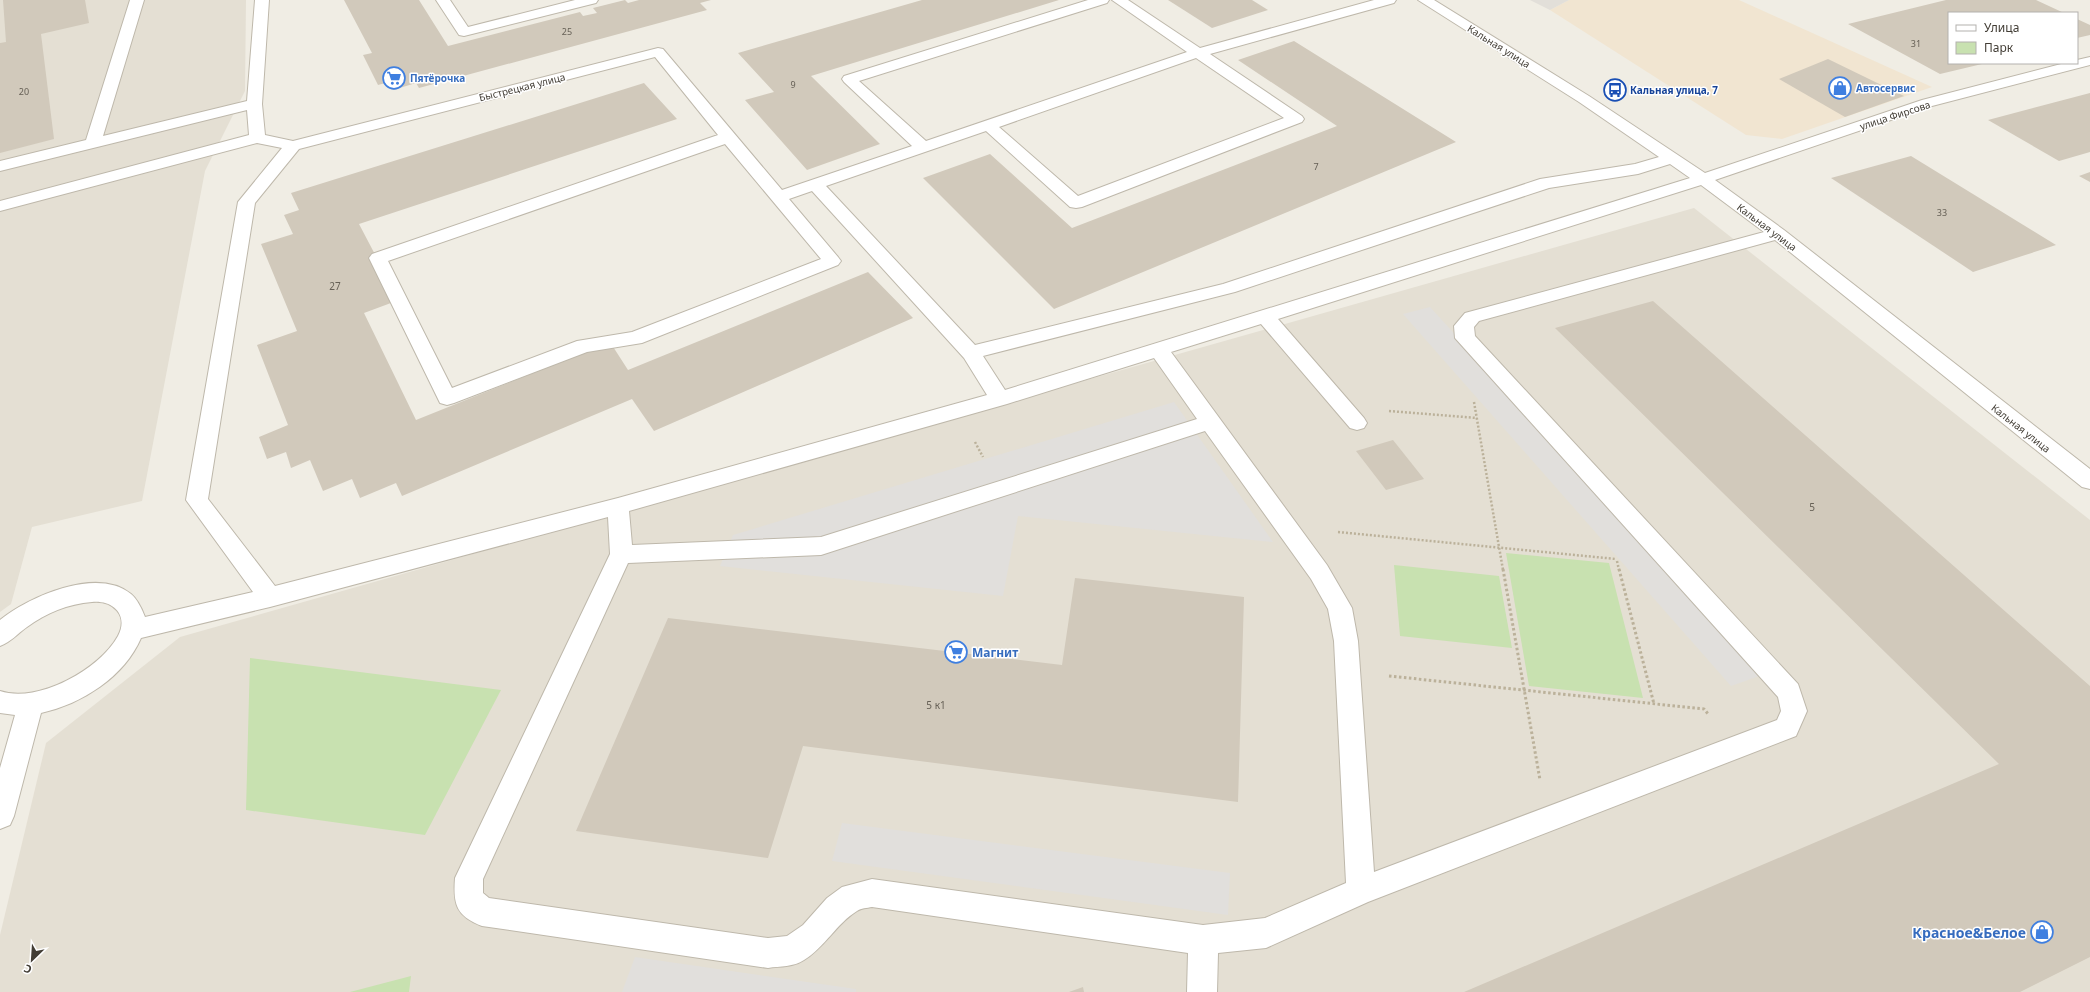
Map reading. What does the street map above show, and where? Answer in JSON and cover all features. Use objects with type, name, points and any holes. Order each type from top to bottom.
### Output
[{"type":"street","points":[[93,142],[137,0]]},
{"type":"street","points":[[0,206],[257,138],[254,104],[262,0]]},
{"type":"street","points":[[443,0],[464,32],[592,0]]},
{"type":"street","points":[[924,147],[849,79],[1102,0]]},
{"type":"street","points":[[988,125],[1076,203],[1296,119],[1119,0]]},
{"type":"street","points":[[779,197],[1198,53],[1389,0]]},
{"type":"street","name":"Кальная улица","points":[[1425,0],[1584,99],[1703,179],[1778,234],[1973,390],[2090,481]]},
{"type":"street","name":"Быстрецкая улица","points":[[257,138],[293,146],[658,52],[729,137],[779,197],[832,261],[635,338],[584,346],[447,398],[378,258],[729,137]]},
{"type":"street","name":"улица Фирсова","points":[[133,630],[270,597],[618,506],[1000,399],[1703,179],[1927,103],[2090,61]]},
{"type":"street","points":[[0,166],[93,142],[254,104]]},
{"type":"street","points":[[270,597],[197,500],[247,202],[293,146]]},
{"type":"street","points":[[971,353],[1228,288],[1546,183],[1638,169],[1671,158]]},
{"type":"street","points":[[815,184],[971,353],[1000,399]]},
{"type":"street","points":[[618,506],[621,554],[469,878],[468,899],[482,912],[768,953],[793,950],[813,935],[837,908],[852,897],[872,893],[1203,940],[1266,932],[1361,891],[1787,728],[1794,711],[1789,692],[1464,338],[1464,326],[1472,317],[1778,234]]},
{"type":"street","points":[[1265,316],[1357,423]]},
{"type":"street","points":[[1158,349],[1319,572],[1340,608],[1346,641],[1361,891]]},
{"type":"street","points":[[621,554],[821,546],[1210,422]]},
{"type":"street","points":[[0,636],[7,628],[36,608],[67,596],[97,591],[119,596],[132,610],[133,630],[120,653],[96,676],[64,695],[31,704],[0,702]]},
{"type":"street","points":[[0,816],[31,704]]},
{"type":"street","points":[[1202,992],[1203,940]]},
{"type":"path","points":[[1497,373],[1470,382],[1547,820]]},
{"type":"path","points":[[1342,406],[1476,418]]},
{"type":"path","points":[[1286,527],[1616,559],[1654,544]]},
{"type":"path","points":[[1616,559],[1654,704]]},
{"type":"path","points":[[1347,671],[1704,709],[1738,747]]},
{"type":"shaded area","points":[[0,0],[246,0],[245,91],[205,171],[142,501],[32,527],[11,604],[0,612]]},
{"type":"shaded area","points":[[1530,0],[1569,0],[1550,10]]},
{"type":"shaded area","points":[[1569,0],[1739,0],[1932,87],[1782,139],[1746,135],[1550,10]]},
{"type":"shaded area","points":[[1694,208],[2090,520],[2090,992],[0,992],[0,935],[46,743],[180,637]]},
{"type":"shaded area","points":[[1430,307],[1765,674],[1731,686],[1403,314]]},
{"type":"shaded area","points":[[1174,402],[1273,542],[1018,516],[1003,596],[720,566],[733,535]]},
{"type":"shaded area","points":[[842,823],[1230,873],[1228,915],[832,861]]},
{"type":"shaded area","points":[[635,957],[856,989],[856,992],[622,992]]},
{"type":"green space","points":[[1506,553],[1609,563],[1643,698],[1529,686]]},
{"type":"green space","points":[[1394,565],[1499,576],[1512,648],[1400,636]]},
{"type":"green space","points":[[250,658],[501,690],[425,835],[246,810]]},
{"type":"green space","points":[[411,976],[409,992],[350,992]]},
{"type":"building","points":[[3,0],[85,0],[89,23],[41,34],[54,139],[0,153],[0,43],[6,42]]},
{"type":"building","points":[[344,0],[419,0],[448,46],[580,12],[583,16],[597,13],[593,8],[625,0],[628,3],[639,0],[711,0],[700,3],[707,10],[419,88],[416,83],[393,90],[389,82],[378,85],[363,55],[372,53]]},
{"type":"building","points":[[922,0],[1059,0],[811,76],[880,144],[807,170],[745,100],[774,92],[738,53]]},
{"type":"building","points":[[1168,0],[1252,0],[1268,10],[1212,28]]},
{"type":"building","points":[[1946,0],[2036,0],[2062,12],[1948,12],[1948,64],[1982,64],[1940,74],[1848,24]]},
{"type":"building","points":[[2078,19],[2090,25],[2090,35],[2078,38]]},
{"type":"building","points":[[1294,41],[1456,142],[1054,309],[923,178],[990,154],[1072,228],[1337,126],[1238,60]]},
{"type":"building","name":"Автосервис","points":[[1828,59],[1904,96],[1845,117],[1779,79]]},
{"type":"building","points":[[644,83],[677,119],[359,224],[399,300],[364,313],[416,420],[610,342],[628,370],[868,272],[913,318],[654,431],[632,399],[402,496],[396,483],[360,498],[352,479],[323,491],[310,460],[291,468],[286,452],[267,459],[259,437],[288,425],[257,345],[297,331],[261,244],[293,234],[284,215],[299,210],[291,193]]},
{"type":"building","points":[[2090,93],[2090,152],[2059,161],[1988,120]]},
{"type":"building","points":[[1911,156],[2056,245],[1973,272],[1831,178]]},
{"type":"building","points":[[2090,172],[2090,182],[2079,176]]},
{"type":"building","points":[[1653,301],[2090,686],[2090,957],[2020,992],[1464,992],[1999,764],[1555,328]]},
{"type":"building","points":[[1393,440],[1424,479],[1386,490],[1356,451]]},
{"type":"building","points":[[1075,578],[1244,597],[1238,802],[803,746],[768,858],[576,831],[668,618],[1062,665]]},
{"type":"building","points":[[1083,987],[1084,992],[1069,992]]},
{"type":"place","name":"Пятёрочка","points":[[394,78]]},
{"type":"place","name":"Автосервис","points":[[1840,88]]},
{"type":"place","name":"Кальная улица, 7","points":[[1615,90]]},
{"type":"place","name":"Магнит","points":[[956,652]]},
{"type":"place","name":"Красное&Белое","points":[[2042,932]]}]
